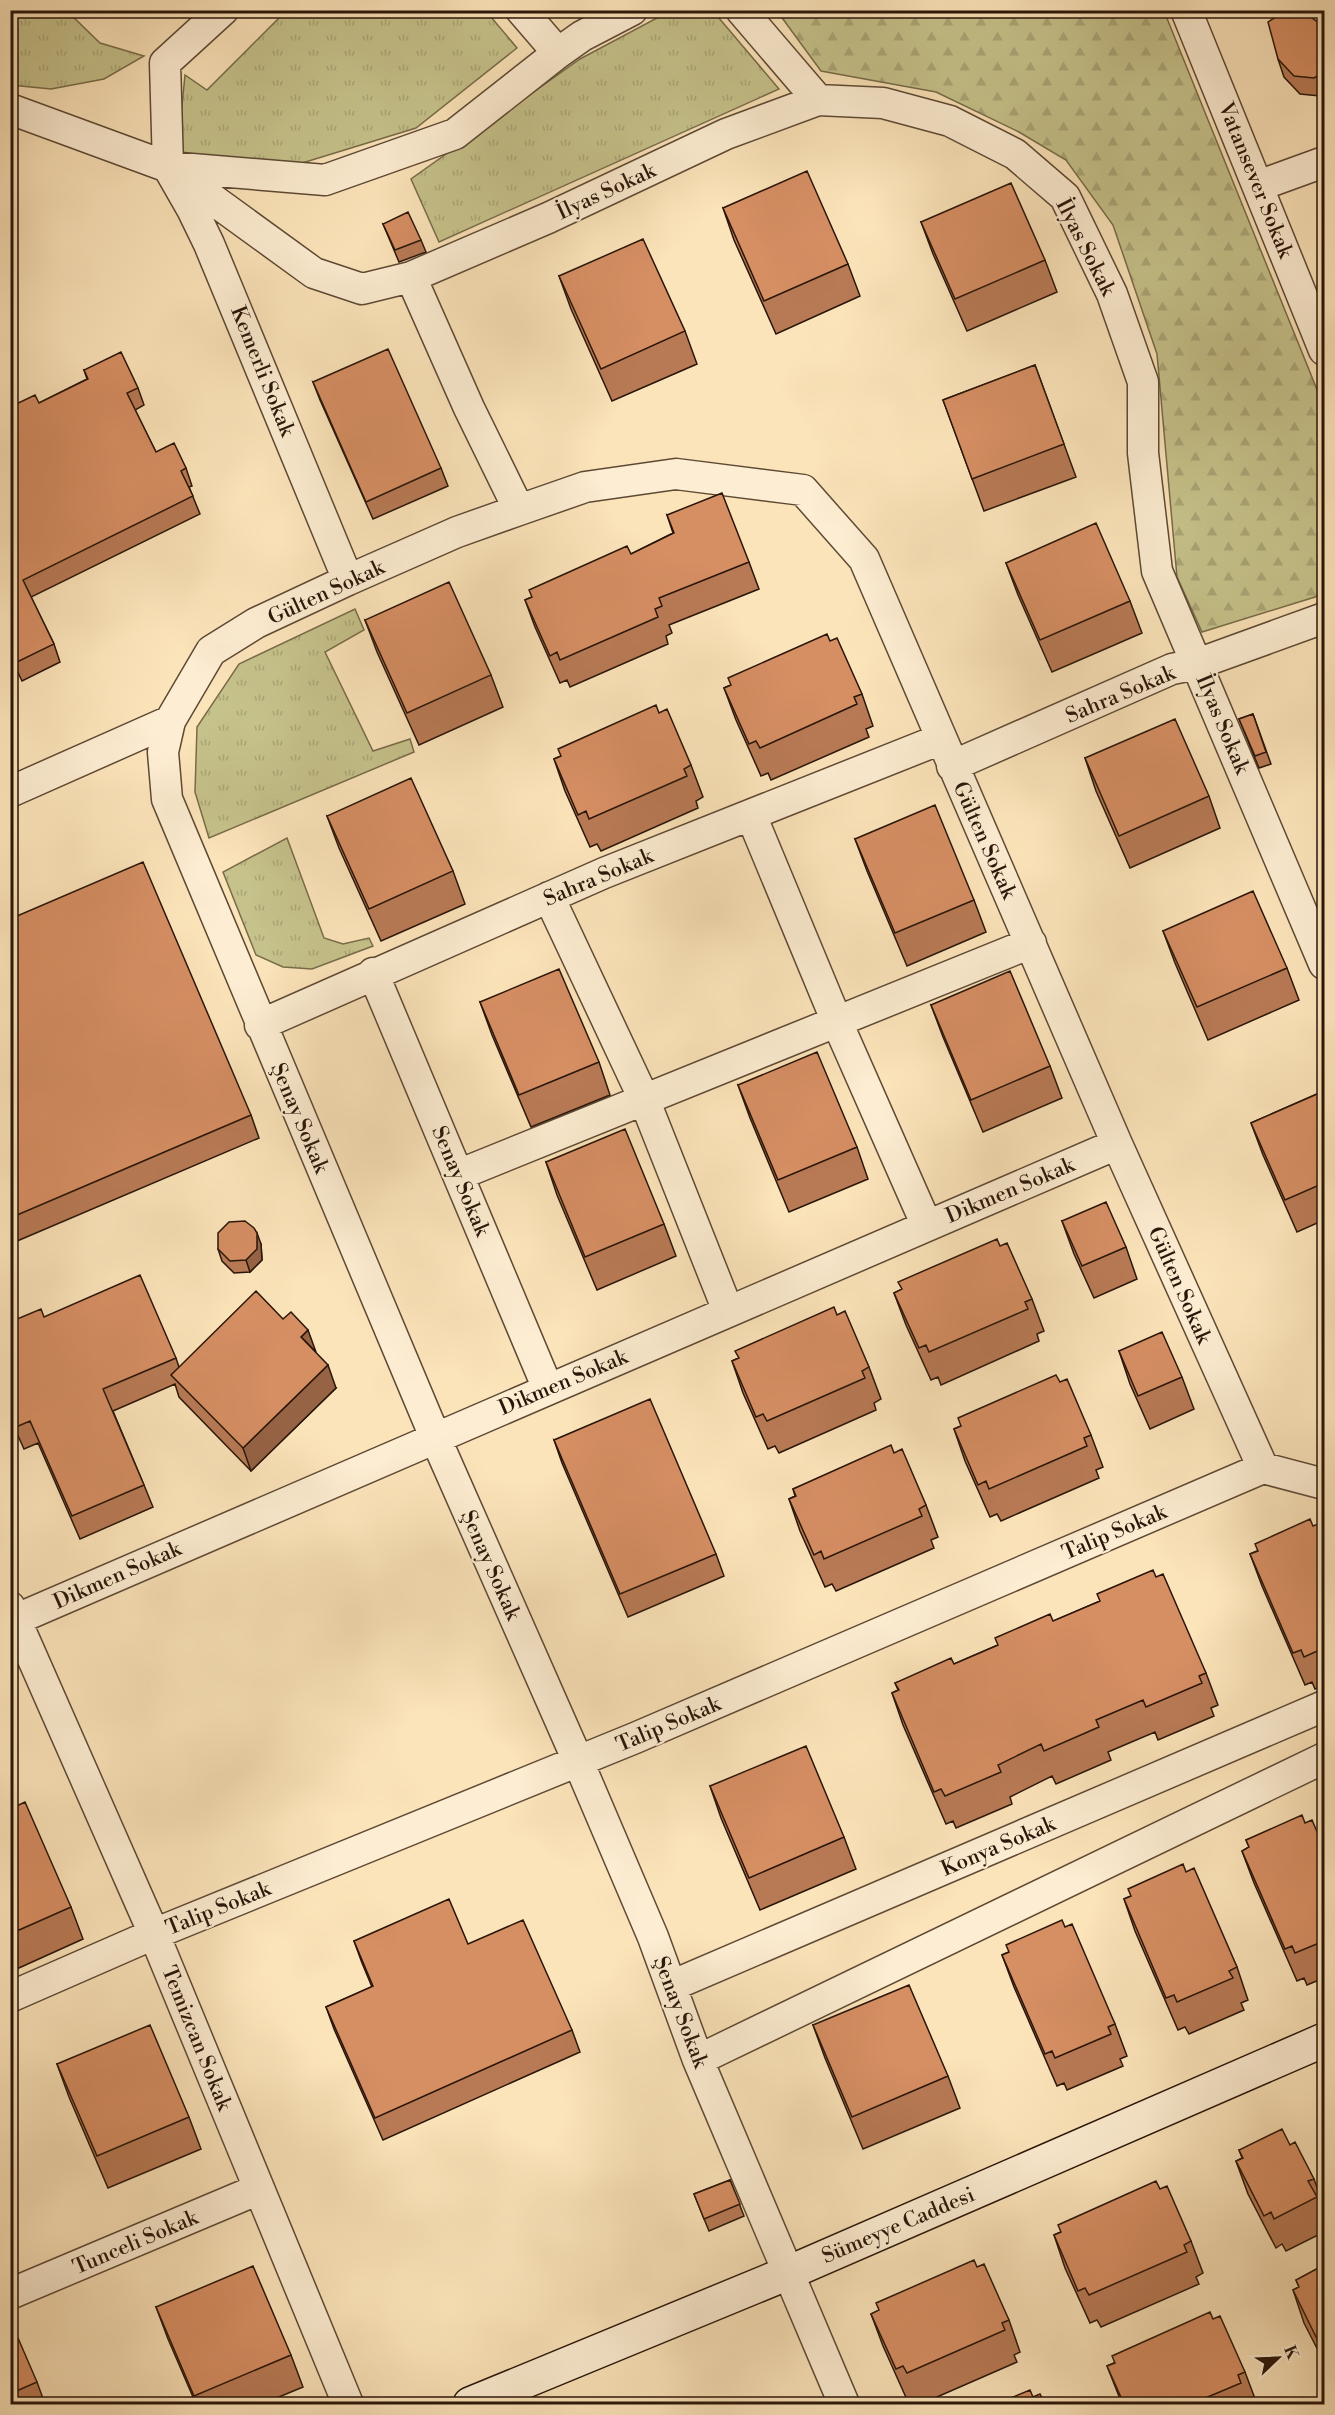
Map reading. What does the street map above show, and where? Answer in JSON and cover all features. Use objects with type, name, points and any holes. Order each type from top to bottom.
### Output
[{"type":"street","points":[[168,167],[165,63],[223,10]]},
{"type":"street","points":[[521,10],[558,53]]},
{"type":"street","points":[[10,109],[168,167],[325,180],[455,134],[582,36],[632,10]]},
{"type":"street","points":[[741,10],[818,100]]},
{"type":"street","name":"Vatansever Sokak","points":[[1186,10],[1324,350]]},
{"type":"street","name":"İlyas Sokak","points":[[168,167],[314,273],[362,289],[411,277],[548,218],[726,134],[818,100],[882,103],[950,121],[1015,154],[1065,198],[1112,294],[1143,382],[1143,453],[1157,571],[1324,964]]},
{"type":"street","points":[[1258,186],[1324,162]]},
{"type":"street","name":"Kemerli Sokak","points":[[168,167],[192,209],[219,265],[348,580]]},
{"type":"street","points":[[411,277],[469,408],[519,510]]},
{"type":"street","name":"Gülten Sokak","points":[[170,721],[211,651],[256,624],[457,532],[585,487],[676,474],[803,490],[864,558],[1117,1144],[1263,1468]]},
{"type":"street","name":"Sahra Sokak","points":[[260,1025],[549,897],[751,815],[946,752],[1172,669],[1197,664],[1324,618]]},
{"type":"street","points":[[10,792],[170,721]]},
{"type":"street","name":"Şenay Sokak","points":[[170,721],[163,752],[167,799],[435,1437],[578,1761],[671,1986],[698,2060],[844,2404]]},
{"type":"street","points":[[751,815],[837,1022],[927,1226]]},
{"type":"street","points":[[549,897],[644,1099],[728,1311]]},
{"type":"street","points":[[458,1175],[1031,943]]},
{"type":"street","name":"Senay Sokak","points":[[374,973],[549,1389]]},
{"type":"street","name":"Dikmen Sokak","points":[[12,1616],[549,1389],[1117,1144]]},
{"type":"street","points":[[1263,1468],[1324,1484]]},
{"type":"street","name":"Talip Sokak","points":[[10,1997],[154,1934],[578,1761],[1263,1468]]},
{"type":"street","name":"Temizcan Sokak","points":[[12,1616],[154,1934],[348,2404]]},
{"type":"street","name":"Konya Sokak","points":[[671,1986],[1324,1706]]},
{"type":"street","points":[[698,2060],[1324,1758]]},
{"type":"street","name":"Sümeyye Caddesi","points":[[470,2404],[788,2273],[1324,2040]]},
{"type":"street","name":"Tunceli Sokak","points":[[10,2294],[259,2189]]},
{"type":"green space","points":[[10,11],[67,11],[100,43],[144,56],[104,79],[51,89],[11,85]]},
{"type":"green space","points":[[286,11],[486,11],[517,48],[416,128],[286,168],[189,162],[178,145],[185,75],[207,90]]},
{"type":"green space","points":[[670,11],[713,11],[779,89],[439,242],[411,179],[580,59]]},
{"type":"green space","points":[[777,11],[1164,11],[1324,407],[1324,590],[1315,597],[1202,632],[1177,577],[1157,354],[1113,225],[1066,160],[1019,132],[936,92],[821,71]]},
{"type":"green space","points":[[355,609],[364,630],[325,652],[373,751],[410,739],[414,752],[209,838],[195,792],[197,727],[239,664]]},
{"type":"green space","points":[[287,838],[324,938],[343,944],[369,938],[373,946],[312,969],[283,967],[256,955],[223,872]]},
{"type":"building","points":[[1279,10],[1304,10],[1306,14],[1322,25],[1324,24],[1324,72],[1314,78],[1294,76],[1278,59],[1268,22],[1279,15]]},
{"type":"building","points":[[807,171],[848,264],[764,301],[723,208]]},
{"type":"building","points":[[1011,183],[1045,260],[955,299],[921,222]]},
{"type":"building","points":[[408,212],[421,240],[395,250],[383,224]]},
{"type":"building","points":[[643,239],[685,331],[601,369],[559,276]]},
{"type":"building","points":[[388,349],[441,468],[366,502],[313,382]]},
{"type":"building","points":[[121,352],[138,388],[127,393],[156,452],[174,443],[186,468],[181,471],[193,496],[23,580],[54,644],[15,663],[10,653],[10,407],[35,395],[39,403],[88,379],[84,370]]},
{"type":"building","points":[[1035,365],[1064,444],[972,479],[943,400]]},
{"type":"building","points":[[722,493],[749,562],[659,598],[662,606],[655,609],[658,617],[560,660],[557,652],[550,656],[525,600],[532,597],[529,590],[627,546],[631,554],[674,533],[667,515]]},
{"type":"building","points":[[1096,523],[1130,601],[1040,640],[1006,563]]},
{"type":"building","points":[[449,582],[491,675],[407,713],[365,620]]},
{"type":"building","points":[[827,634],[830,641],[837,638],[862,694],[854,697],[857,704],[760,748],[756,741],[749,744],[724,688],[731,685],[728,678]]},
{"type":"building","points":[[656,705],[659,713],[667,709],[691,765],[684,769],[687,776],[589,819],[586,811],[578,815],[554,759],[561,756],[558,749]]},
{"type":"building","points":[[1253,714],[1266,752],[1255,756],[1239,719]]},
{"type":"building","points":[[1175,719],[1209,796],[1119,836],[1085,758]]},
{"type":"building","points":[[411,778],[453,871],[369,909],[327,816]]},
{"type":"building","points":[[935,805],[974,900],[895,933],[855,839]]},
{"type":"building","points":[[143,862],[251,1115],[10,1218],[10,919]]},
{"type":"building","points":[[1253,891],[1287,968],[1197,1007],[1163,931]]},
{"type":"building","points":[[559,969],[599,1062],[519,1095],[480,1002]]},
{"type":"building","points":[[1010,971],[1050,1066],[971,1100],[931,1005]]},
{"type":"building","points":[[817,1052],[857,1147],[778,1180],[738,1085]]},
{"type":"building","points":[[1324,1091],[1324,1183],[1285,1200],[1251,1123]]},
{"type":"building","points":[[625,1129],[664,1224],[585,1257],[546,1162]]},
{"type":"building","points":[[1106,1202],[1126,1247],[1082,1266],[1062,1221]]},
{"type":"building","points":[[245,1221],[257,1233],[257,1249],[246,1260],[230,1261],[218,1249],[218,1233],[229,1222]]},
{"type":"building","points":[[997,1239],[1000,1246],[1007,1243],[1032,1299],[1025,1302],[1028,1309],[929,1352],[926,1345],[919,1348],[894,1293],[902,1289],[898,1282]]},
{"type":"building","points":[[140,1275],[176,1358],[103,1389],[144,1485],[72,1516],[30,1421],[16,1427],[10,1414],[10,1322],[41,1309],[44,1317]]},
{"type":"building","points":[[1324,1281],[1324,1293],[1320,1283]]},
{"type":"building","points":[[256,1291],[283,1319],[291,1312],[308,1330],[301,1337],[328,1365],[243,1448],[171,1375]]},
{"type":"building","points":[[834,1307],[837,1315],[845,1311],[869,1367],[862,1371],[865,1378],[767,1421],[763,1414],[756,1417],[732,1361],[739,1358],[735,1351]]},
{"type":"building","points":[[1162,1332],[1182,1377],[1138,1396],[1119,1351]]},
{"type":"building","points":[[1056,1375],[1060,1382],[1067,1379],[1091,1435],[1084,1438],[1087,1446],[989,1489],[986,1481],[978,1485],[954,1429],[961,1426],[958,1418]]},
{"type":"building","points":[[650,1399],[716,1554],[620,1594],[554,1440]]},
{"type":"building","points":[[891,1445],[894,1453],[902,1449],[926,1505],[919,1509],[922,1516],[824,1559],[821,1551],[814,1555],[789,1499],[796,1496],[793,1489]]},
{"type":"building","points":[[1310,1519],[1313,1526],[1321,1523],[1324,1533],[1324,1648],[1304,1657],[1301,1650],[1293,1653],[1250,1554],[1258,1551],[1255,1544]]},
{"type":"building","points":[[1153,1570],[1156,1577],[1163,1574],[1206,1673],[1199,1676],[1202,1683],[1146,1707],[1143,1700],[1096,1720],[1099,1727],[1044,1751],[1041,1744],[998,1765],[1001,1772],[945,1796],[941,1789],[934,1792],[892,1693],[899,1690],[895,1683],[951,1658],[954,1664],[998,1645],[995,1638],[1050,1614],[1053,1621],[1100,1601],[1097,1594]]},
{"type":"building","points":[[806,1746],[844,1837],[749,1878],[710,1786]]},
{"type":"building","points":[[25,1802],[71,1907],[10,1934],[10,1809]]},
{"type":"building","points":[[1302,1815],[1305,1823],[1312,1820],[1324,1848],[1324,1941],[1295,1953],[1292,1946],[1285,1949],[1242,1851],[1249,1847],[1246,1840]]},
{"type":"building","points":[[1183,1864],[1186,1872],[1194,1868],[1237,1967],[1229,1971],[1233,1978],[1177,2002],[1174,1995],[1166,1998],[1124,1899],[1131,1896],[1128,1889]]},
{"type":"building","points":[[449,1899],[468,1944],[523,1920],[572,2030],[375,2118],[326,2007],[373,1986],[354,1941]]},
{"type":"building","points":[[1062,1920],[1065,1927],[1072,1924],[1115,2024],[1108,2027],[1111,2034],[1055,2058],[1052,2051],[1045,2054],[1002,1955],[1009,1952],[1006,1945]]},
{"type":"building","points":[[909,1985],[948,2076],[852,2117],[813,2025]]},
{"type":"building","points":[[150,2025],[189,2117],[97,2156],[57,2064]]},
{"type":"building","points":[[1282,2129],[1290,2145],[1295,2142],[1314,2179],[1308,2181],[1317,2197],[1274,2219],[1271,2212],[1264,2216],[1236,2161],[1243,2158],[1239,2150]]},
{"type":"building","points":[[730,2180],[740,2204],[704,2219],[694,2194]]},
{"type":"building","points":[[1156,2181],[1160,2189],[1167,2186],[1191,2241],[1184,2245],[1187,2252],[1089,2295],[1085,2288],[1078,2291],[1054,2235],[1061,2232],[1058,2225]]},
{"type":"building","points":[[974,2260],[977,2267],[984,2264],[1009,2320],[1002,2323],[1005,2330],[907,2373],[903,2366],[896,2369],[871,2314],[879,2310],[876,2303]]},
{"type":"building","points":[[1324,2265],[1324,2343],[1320,2345],[1293,2290],[1299,2287],[1296,2280]]},
{"type":"building","points":[[253,2266],[291,2355],[194,2396],[156,2307]]},
{"type":"building","points":[[1210,2312],[1213,2319],[1220,2316],[1245,2372],[1238,2375],[1241,2383],[1191,2404],[1124,2404],[1107,2366],[1115,2363],[1112,2356]]},
{"type":"building","points":[[18,2338],[37,2382],[12,2393],[14,2398],[10,2399],[10,2342]]},
{"type":"building","points":[[1030,2390],[1033,2397],[1040,2394],[1045,2404],[996,2404]]}]
